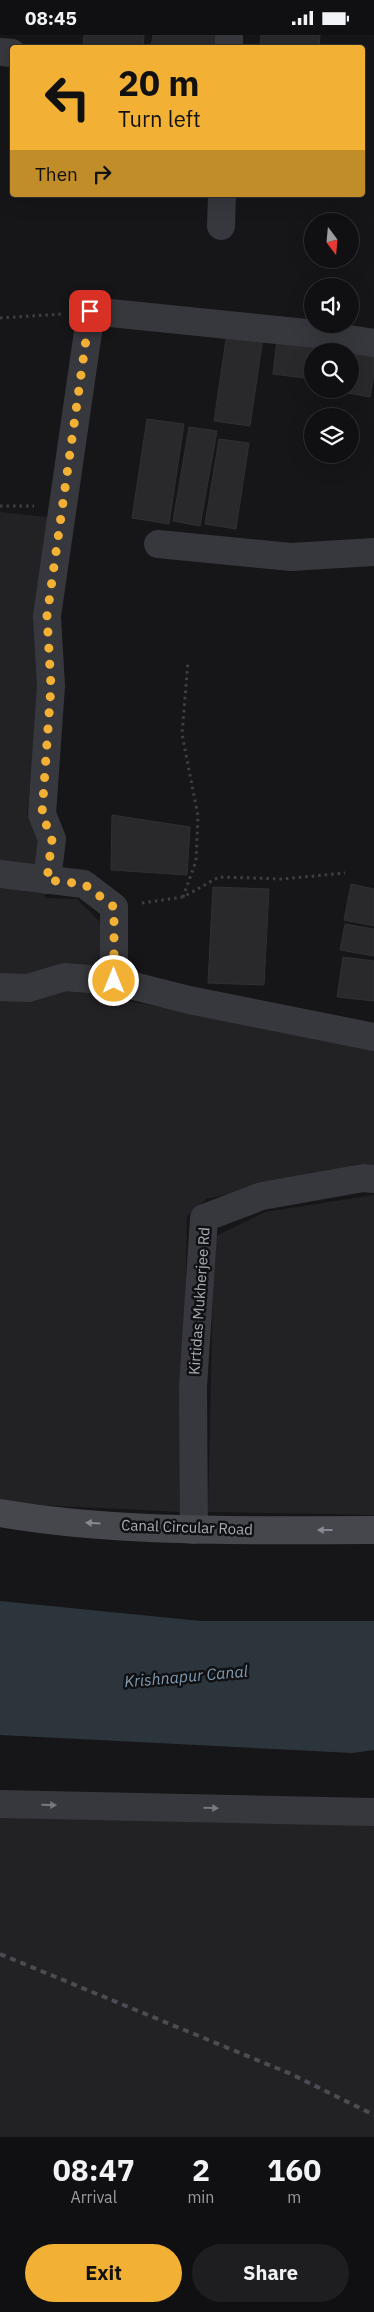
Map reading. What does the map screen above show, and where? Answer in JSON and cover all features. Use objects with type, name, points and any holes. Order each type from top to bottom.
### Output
[{"type":"main road","name":"Canal Circular Road","points":[[0,1513],[42,1520],[194,1530],[374,1530]]},
{"type":"street","points":[[221,226],[222,197]]},
{"type":"street","points":[[47,880],[52,839],[42,814],[51,686],[47,616],[90,311],[316,334],[374,343]]},
{"type":"street","points":[[158,544],[291,557],[374,552]]},
{"type":"street","points":[[0,874],[84,884],[114,907],[114,981]]},
{"type":"street","points":[[0,987],[28,988],[65,977],[114,981],[189,1000],[374,1037]]},
{"type":"street","name":"Kirtidas Mukherjee Rd","points":[[194,1530],[193,1387],[204,1219],[262,1197],[363,1178],[374,1179]]},
{"type":"street","points":[[0,1805],[374,1812]]},
{"type":"path","points":[[0,318],[90,311]]},
{"type":"path","points":[[183,897],[196,861],[198,816],[182,734],[188,661]]},
{"type":"path","points":[[114,907],[183,897],[219,877],[283,879],[345,873]]},
{"type":"shaded area","points":[[0,512],[48,517],[40,687],[27,815],[48,844],[39,868],[45,898],[77,899],[104,926],[104,972],[117,999],[374,1047],[374,1165],[359,1164],[206,1199],[187,1216],[181,1512],[0,1503]]},
{"type":"shaded area","points":[[374,1195],[374,1515],[208,1512],[214,1237],[265,1212]]},
{"type":"shaded area","points":[[0,1800],[374,1807],[374,2137],[0,2137]]},
{"type":"water","name":"Krishnapur Canal","points":[[0,1601],[201,1621],[374,1621],[374,1750],[352,1753],[0,1735]]},
{"type":"building","points":[[84,35],[144,35],[143,45],[83,45]]},
{"type":"building","points":[[153,35],[222,36],[220,45],[151,45]]},
{"type":"building","points":[[261,35],[320,35],[319,45],[260,45]]},
{"type":"building","points":[[228,326],[264,331],[250,426],[214,421]]},
{"type":"building","points":[[278,333],[323,339],[322,343],[304,343],[304,378],[273,374]]},
{"type":"building","points":[[359,346],[374,349],[374,374],[370,397],[359,395]]},
{"type":"building","points":[[147,419],[184,424],[169,524],[132,518]]},
{"type":"building","points":[[189,427],[217,431],[200,526],[173,521]]},
{"type":"building","points":[[219,439],[249,443],[236,529],[205,524]]},
{"type":"building","points":[[112,815],[190,827],[187,875],[111,870]]},
{"type":"building","points":[[351,884],[374,889],[374,926],[344,920]]},
{"type":"building","points":[[213,887],[269,889],[264,985],[208,983]]},
{"type":"building","points":[[345,924],[374,929],[374,956],[340,950]]},
{"type":"building","points":[[343,957],[374,961],[374,1001],[337,997]]},
{"type":"railway","points":[[0,1954],[291,2074],[374,2115]]},
{"type":"route","points":[[90,311],[47,616],[51,686],[42,814],[52,839],[47,880],[84,884],[114,907],[114,981]]}]
